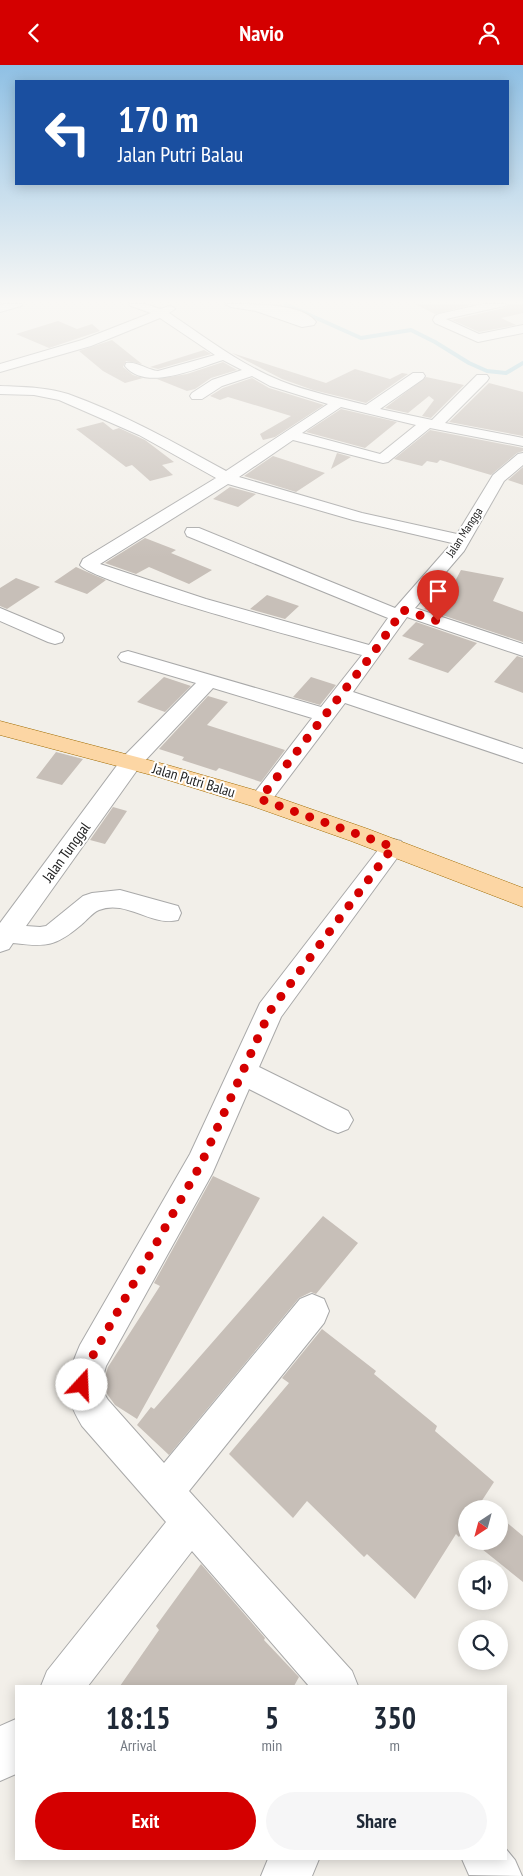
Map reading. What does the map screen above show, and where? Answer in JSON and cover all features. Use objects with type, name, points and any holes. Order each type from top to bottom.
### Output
[{"type":"main road","name":"Jalan Putri Balau","points":[[2,732],[132,761],[260,799],[393,847],[523,898]]},
{"type":"street","points":[[198,396],[209,389]]},
{"type":"street","points":[[291,389],[369,410],[523,442]]},
{"type":"street","points":[[369,410],[400,389]]},
{"type":"street","points":[[292,435],[383,459],[431,424],[470,389]]},
{"type":"street","points":[[0,390],[34,391],[63,397],[144,432],[227,478],[278,495],[359,517],[462,540]]},
{"type":"street","points":[[339,402],[227,478],[89,563],[89,565],[166,593],[255,621],[374,652]]},
{"type":"street","name":"Jalan Mangga","points":[[260,799],[374,652],[401,613],[462,540],[523,457]]},
{"type":"street","points":[[193,532],[401,613],[523,650]]},
{"type":"street","points":[[0,614],[55,638]]},
{"type":"street","points":[[128,657],[325,715]]},
{"type":"street","name":"Jalan Tunggal","points":[[3,937],[132,761],[209,681]]},
{"type":"street","points":[[341,695],[523,756]]},
{"type":"street","points":[[335,1685],[95,1413],[86,1399],[82,1385],[92,1357],[201,1164],[270,1011],[393,847]]},
{"type":"street","points":[[3,937],[40,937],[54,933],[92,902],[120,899],[170,913]]},
{"type":"street","points":[[242,1073],[338,1120]]},
{"type":"street","points":[[164,1492],[312,1311]]},
{"type":"street","points":[[63,1685],[191,1521]]},
{"type":"street","points":[[0,1759],[15,1742]]},
{"type":"street","points":[[284,1876],[295,1860]]},
{"type":"street","points":[[486,1860],[499,1876]]},
{"type":"building","points":[[181,389],[196,389],[195,389],[187,391]]},
{"type":"building","points":[[222,389],[271,389],[324,405],[275,437],[263,440],[260,434],[291,416],[228,397],[220,400],[210,396]]},
{"type":"building","points":[[309,389],[387,389],[366,403]]},
{"type":"building","points":[[411,389],[460,389],[431,418],[422,416],[434,400],[429,396],[408,413],[385,408]]},
{"type":"building","points":[[483,389],[510,389],[523,392],[523,436],[449,422]]},
{"type":"building","points":[[341,409],[397,422],[365,448],[306,432]]},
{"type":"building","points":[[103,422],[113,430],[119,428],[145,440],[174,462],[162,465],[173,475],[150,481],[132,465],[126,467],[76,429]]},
{"type":"building","points":[[430,430],[523,448],[523,451],[517,453],[491,475],[440,460],[437,463],[427,461],[422,466],[394,459]]},
{"type":"building","points":[[337,453],[351,457],[331,469]]},
{"type":"building","points":[[273,456],[325,473],[296,492],[244,476]]},
{"type":"building","points":[[523,467],[523,485],[508,480]]},
{"type":"building","points":[[230,487],[256,494],[238,507],[213,499]]},
{"type":"building","points":[[145,538],[176,550],[171,553],[212,570],[189,584],[149,567],[136,574],[105,563]]},
{"type":"building","points":[[76,567],[106,580],[87,594],[54,582]]},
{"type":"building","points":[[461,570],[504,578],[493,601],[523,612],[523,642],[424,609],[437,597],[445,600]]},
{"type":"building","points":[[16,578],[40,587],[7,609],[0,606],[0,588]]},
{"type":"building","points":[[267,595],[299,606],[285,619],[250,609]]},
{"type":"building","points":[[416,622],[477,643],[448,673],[408,659],[424,644],[402,636]]},
{"type":"building","points":[[517,656],[523,658],[523,693],[494,682]]},
{"type":"building","points":[[164,677],[191,686],[165,712],[137,702]]},
{"type":"building","points":[[311,677],[336,685],[320,705],[293,697]]},
{"type":"building","points":[[208,696],[228,702],[207,725],[285,750],[261,782],[219,768],[216,771],[182,760],[184,757],[159,749]]},
{"type":"building","points":[[56,752],[83,759],[62,785],[36,778]]},
{"type":"building","points":[[113,807],[127,811],[105,844],[90,840]]},
{"type":"building","points":[[213,1176],[260,1198],[137,1419],[115,1405],[105,1391],[104,1380],[108,1367],[160,1286],[154,1283]]},
{"type":"building","points":[[323,1216],[358,1243],[316,1294],[311,1292],[299,1298],[169,1455],[137,1425],[151,1407],[154,1409]]},
{"type":"building","points":[[322,1329],[376,1371],[374,1374],[437,1426],[435,1431],[494,1482],[482,1500],[458,1500],[458,1536],[456,1534],[415,1599],[367,1554],[364,1557],[307,1501],[293,1518],[229,1454],[289,1383],[282,1378]]},
{"type":"building","points":[[508,1524],[523,1536],[523,1582],[508,1570],[508,1560],[496,1560],[483,1550],[508,1550]]},
{"type":"building","points":[[201,1564],[265,1638],[264,1640],[299,1677],[295,1685],[121,1685],[159,1630],[156,1626]]},
{"type":"route","points":[[82,1385],[92,1357],[201,1164],[270,1011],[393,847],[260,799],[374,652],[403,610],[438,621]]}]
